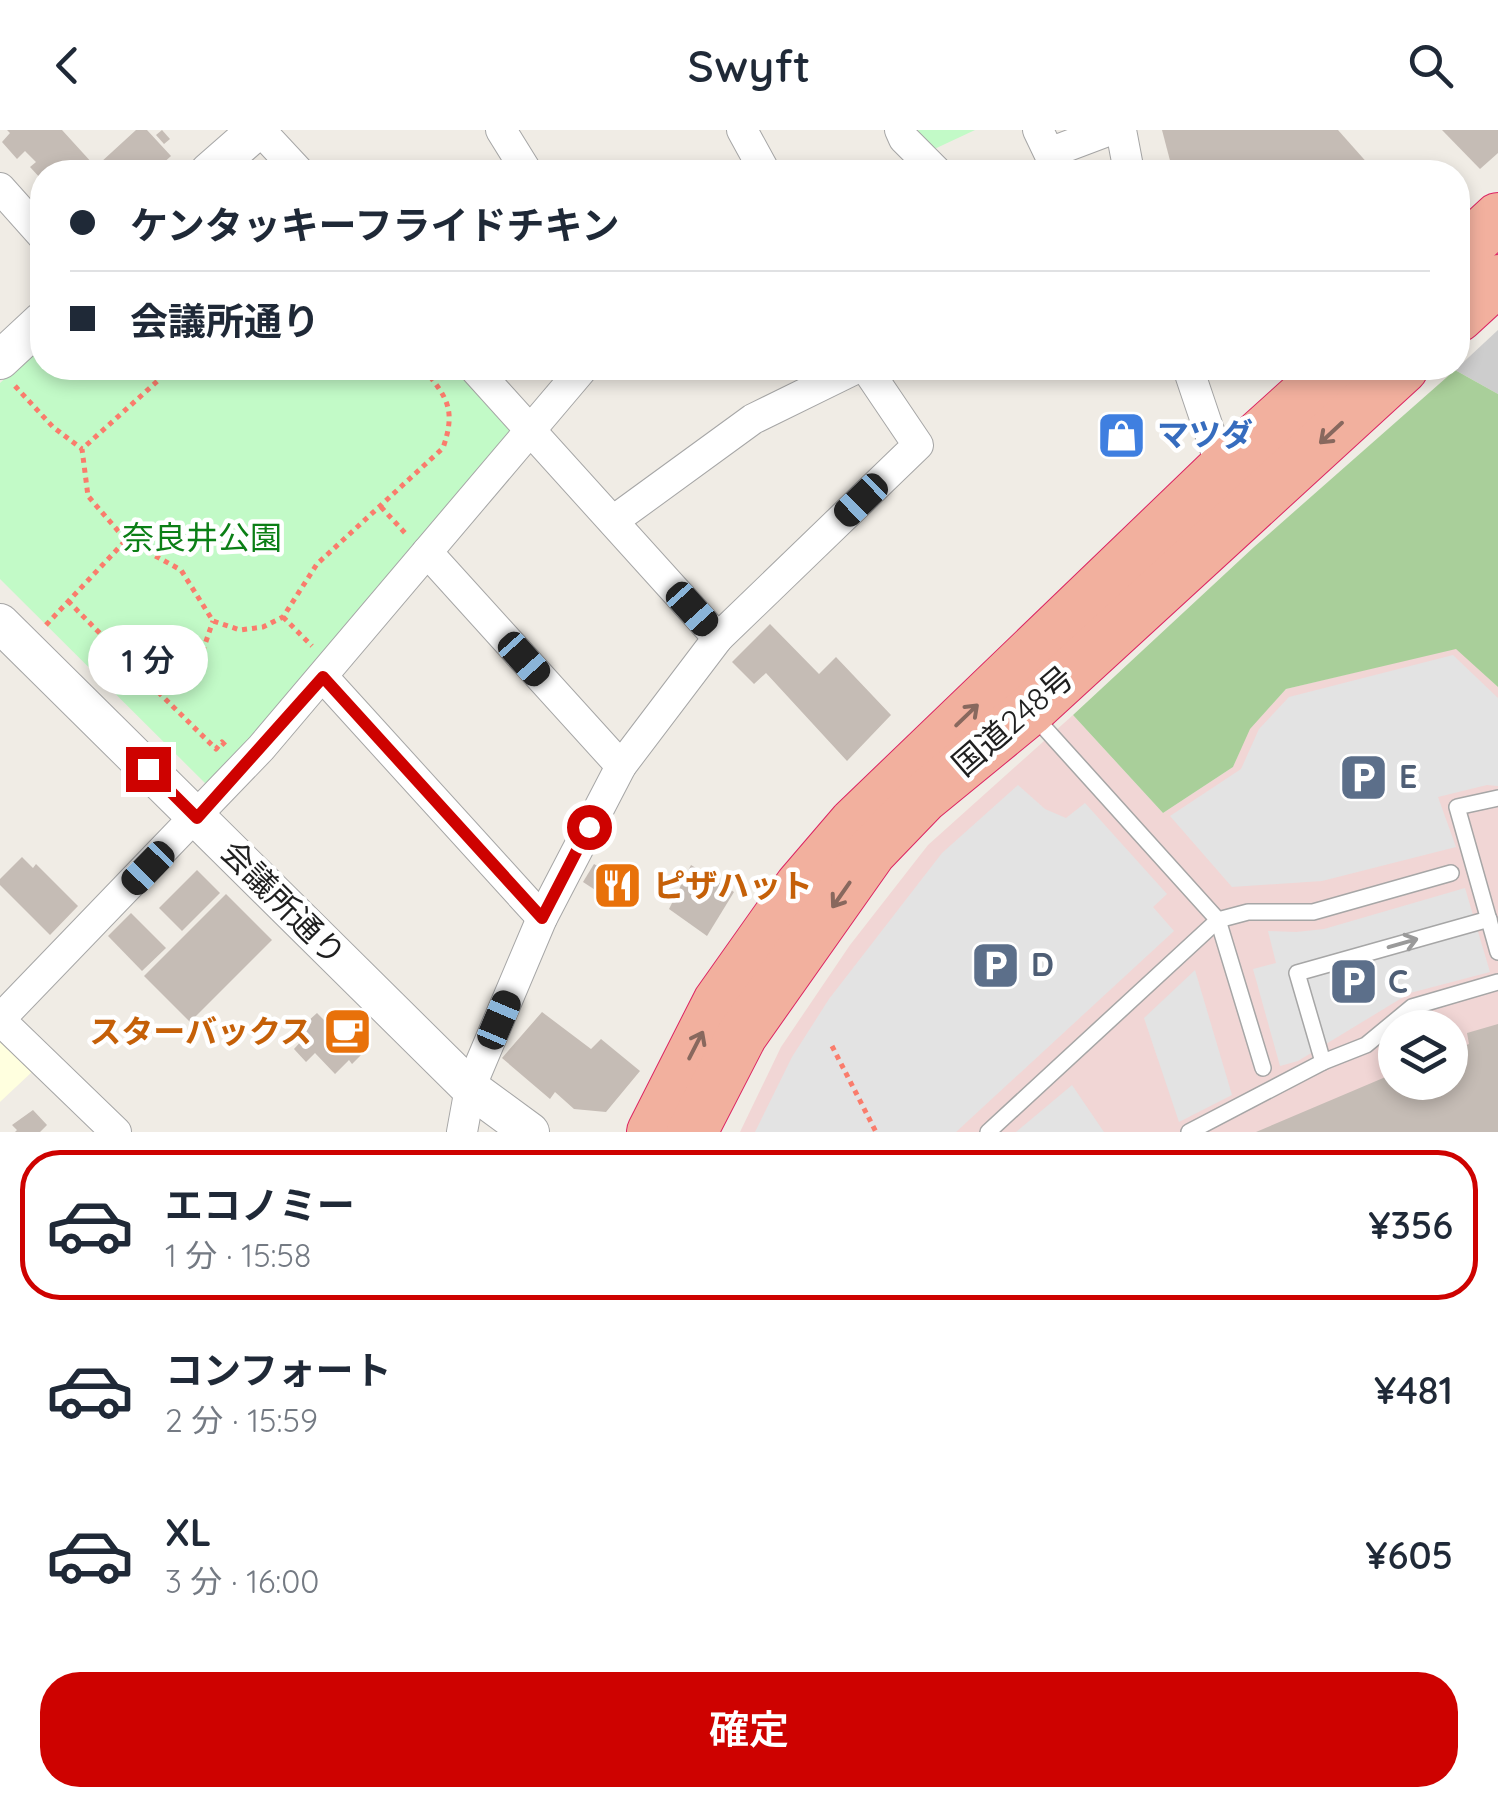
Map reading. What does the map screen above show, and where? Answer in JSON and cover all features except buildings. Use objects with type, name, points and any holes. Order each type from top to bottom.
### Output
[{"type":"highway","points":[[1470,243],[1498,218]]},
{"type":"highway","points":[[1470,307],[1498,280]]},
{"type":"highway","name":"国道248号","points":[[652,1132],[718,1002],[800,886],[854,823],[1222,469],[1321,380]]},
{"type":"highway","name":"国道248号","points":[[692,1132],[742,1035],[871,852],[923,798],[1030,711],[1390,380]]},
{"type":"street","points":[[223,160],[259,130],[287,160]]},
{"type":"street","points":[[501,130],[520,160]]},
{"type":"street","points":[[742,130],[758,160]]},
{"type":"street","points":[[900,130],[925,160]]},
{"type":"street","points":[[1038,130],[1049,153],[1110,130]]},
{"type":"street","points":[[1121,130],[1127,160]]},
{"type":"street","points":[[0,188],[30,221]]},
{"type":"street","points":[[7,372],[30,338]]},
{"type":"street","points":[[485,380],[718,638]]},
{"type":"street","points":[[116,1132],[0,1020],[253,757],[573,380]]},
{"type":"street","points":[[613,521],[752,419],[833,380]]},
{"type":"street","points":[[462,1132],[470,1088],[542,918],[621,766],[718,638],[918,445],[874,380]]},
{"type":"street","points":[[1192,380],[1222,469]]},
{"type":"street","points":[[426,554],[621,766]]},
{"type":"street","name":"会議所通り","points":[[12,635],[470,1088],[530,1132]]},
{"type":"street","points":[[327,671],[542,918]]},
{"type":"lane","points":[[1030,711],[1218,920],[1263,1068]]},
{"type":"lane","points":[[1498,798],[1458,807],[1498,952]]},
{"type":"lane","points":[[988,1132],[1218,920],[1248,912],[1313,912],[1451,874]]},
{"type":"lane","points":[[1323,1062],[1297,974],[1489,919]]},
{"type":"lane","points":[[1189,1132],[1323,1062],[1366,1045],[1412,1007],[1498,982]]},
{"type":"path","points":[[7,372],[53,427],[82,449],[88,496],[126,540],[181,570],[212,621],[240,630],[263,627],[282,617],[318,564],[443,448],[452,422],[444,393],[433,380]]},
{"type":"path","points":[[82,449],[159,380]]},
{"type":"path","points":[[381,506],[426,554]]},
{"type":"path","points":[[12,635],[68,601],[126,540]]},
{"type":"path","points":[[68,601],[216,749],[222,742],[227,747],[238,740],[253,757]]},
{"type":"path","points":[[282,617],[327,671]]},
{"type":"path","points":[[151,685],[172,665],[202,650],[212,621]]},
{"type":"path","points":[[832,1046],[876,1132]]},
{"type":"shaded area","points":[[1498,330],[1498,394],[1470,378],[1470,356]]},
{"type":"shaded area","points":[[1456,648],[1498,687],[1498,1132],[740,1132],[781,1047],[850,945],[928,845],[1073,715],[1163,813],[1233,767],[1249,729],[1286,689]]},
{"type":"shaded area","name":"E","points":[[1453,655],[1498,698],[1498,786],[1438,797],[1456,847],[1322,881],[1232,887],[1170,816],[1241,769],[1259,729],[1289,697]]},
{"type":"shaded area","name":"D","points":[[1018,785],[1045,809],[1066,818],[1085,803],[1167,894],[1153,907],[1174,931],[956,1132],[755,1132],[792,1057],[829,999],[942,853]]},
{"type":"shaded area","name":"C","points":[[1465,888],[1490,972],[1410,993],[1298,1061],[1280,1066],[1253,969],[1276,963],[1268,931],[1324,929]]},
{"type":"shaded area","points":[[1195,970],[1232,1095],[1179,1122],[1144,1018]]},
{"type":"shaded area","points":[[0,1041],[33,1071],[0,1102]]},
{"type":"shaded area","points":[[1072,1085],[1104,1132],[1016,1132]]},
{"type":"green space","points":[[918,130],[975,130],[928,152]]},
{"type":"green space","name":"奈良井公園","points":[[30,356],[30,380],[473,380],[519,431],[212,790],[0,579],[0,383]]},
{"type":"green space","points":[[1470,378],[1498,394],[1498,687],[1456,649],[1286,689],[1250,729],[1233,767],[1163,813],[1073,715],[1254,547],[1444,380]]},
{"type":"place","name":"マツダ","points":[[1122,435]]},
{"type":"place","name":"E","points":[[1364,777]]},
{"type":"place","name":"ピザハット","points":[[618,886]]},
{"type":"place","name":"D","points":[[996,965]]},
{"type":"place","name":"C","points":[[1353,982]]},
{"type":"place","name":"スターバックス","points":[[347,1032]]},
{"type":"route","points":[[148,769],[197,818],[323,677],[542,918],[589,827]]}]
